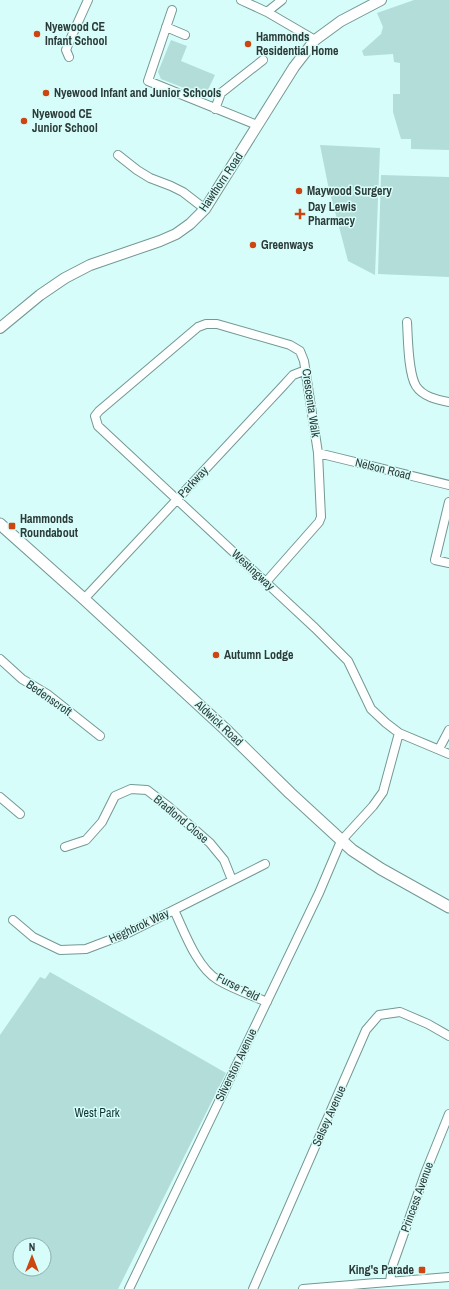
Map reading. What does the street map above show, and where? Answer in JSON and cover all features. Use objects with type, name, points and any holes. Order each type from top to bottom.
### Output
[{"type":"main road","name":"Aldwick Road","points":[[0,524],[225,729],[341,841],[360,857],[449,907]]},
{"type":"street","points":[[69,57],[66,50],[88,0]]},
{"type":"street","points":[[241,0],[267,12],[315,40]]},
{"type":"street","points":[[267,12],[282,0]]},
{"type":"street","name":"Hawthorn Road","points":[[0,328],[40,295],[65,278],[90,265],[160,241],[176,234],[190,224],[204,209],[294,67],[315,40],[341,21],[381,0]]},
{"type":"street","points":[[172,10],[148,81],[257,126]]},
{"type":"street","points":[[166,27],[185,35]]},
{"type":"street","points":[[216,109],[221,93],[263,60]]},
{"type":"street","points":[[118,155],[137,170],[183,192],[204,209]]},
{"type":"street","points":[[407,322],[412,375],[416,387],[434,399],[449,402]]},
{"type":"street","name":"Crescenta Walk","points":[[96,416],[99,411],[198,327],[206,324],[217,324],[290,345],[300,350],[306,370],[318,453],[321,512],[319,522],[266,582]]},
{"type":"street","name":"Parkway","points":[[84,599],[288,380],[306,370]]},
{"type":"street","name":"Westingway","points":[[96,416],[98,426],[315,628],[348,662],[371,708],[399,733],[449,754]]},
{"type":"street","name":"Nelson Road","points":[[318,453],[449,486]]},
{"type":"street","points":[[449,502],[436,560],[449,563]]},
{"type":"street","name":"Bedenscroft","points":[[0,659],[22,679],[47,694],[100,736]]},
{"type":"street","points":[[439,749],[449,730]]},
{"type":"street","name":"Silverston Avenue","points":[[129,1289],[319,893],[341,841],[373,806],[383,792],[399,733]]},
{"type":"street","name":"Bradlond Close","points":[[66,847],[86,840],[102,822],[115,796],[131,789],[147,790],[210,843],[224,860],[232,880]]},
{"type":"street","points":[[0,796],[20,814]]},
{"type":"street","name":"Heghbrok Way","points":[[13,920],[33,937],[60,950],[86,949],[128,932],[265,864]]},
{"type":"street","name":"Furse Feld","points":[[174,910],[199,960],[217,980],[267,1002]]},
{"type":"street","name":"Selsey Avenue","points":[[253,1289],[366,1030],[379,1015],[400,1012],[428,1024],[449,1036]]},
{"type":"street","name":"Princess Avenue","points":[[390,1282],[392,1267],[426,1171],[449,1114]]},
{"type":"street","points":[[303,1289],[449,1277]]},
{"type":"green space","points":[[414,0],[449,0],[449,150],[411,149],[411,139],[401,139],[393,112],[393,94],[400,94],[400,63],[394,62],[393,54],[364,56],[362,51],[381,34],[383,27],[377,13]]},
{"type":"green space","points":[[171,40],[187,46],[181,61],[215,75],[206,94],[202,95],[161,79],[158,72]]},
{"type":"green space","points":[[320,145],[380,148],[375,275],[348,261],[328,185]]},
{"type":"green space","points":[[381,175],[449,177],[449,277],[378,274]]},
{"type":"green space","name":"West Park","points":[[50,972],[226,1073],[118,1289],[0,1289],[0,1035],[40,977],[45,979]]},
{"type":"place","name":"Nyewood CE Infant School","points":[[37,34]]},
{"type":"place","name":"Hammonds Residential Home","points":[[248,44]]},
{"type":"place","name":"Nyewood Infant and Junior Schools","points":[[46,93]]},
{"type":"place","name":"Nyewood CE Junior School","points":[[24,121]]},
{"type":"place","name":"Maywood Surgery","points":[[299,191]]},
{"type":"place","name":"Day Lewis Pharmacy","points":[[300,214]]},
{"type":"place","name":"Greenways","points":[[253,245]]},
{"type":"place","name":"Hammonds Roundabout","points":[[12,526]]},
{"type":"place","name":"Autumn Lodge","points":[[216,655]]},
{"type":"place","name":"King's Parade","points":[[422,1270]]}]
